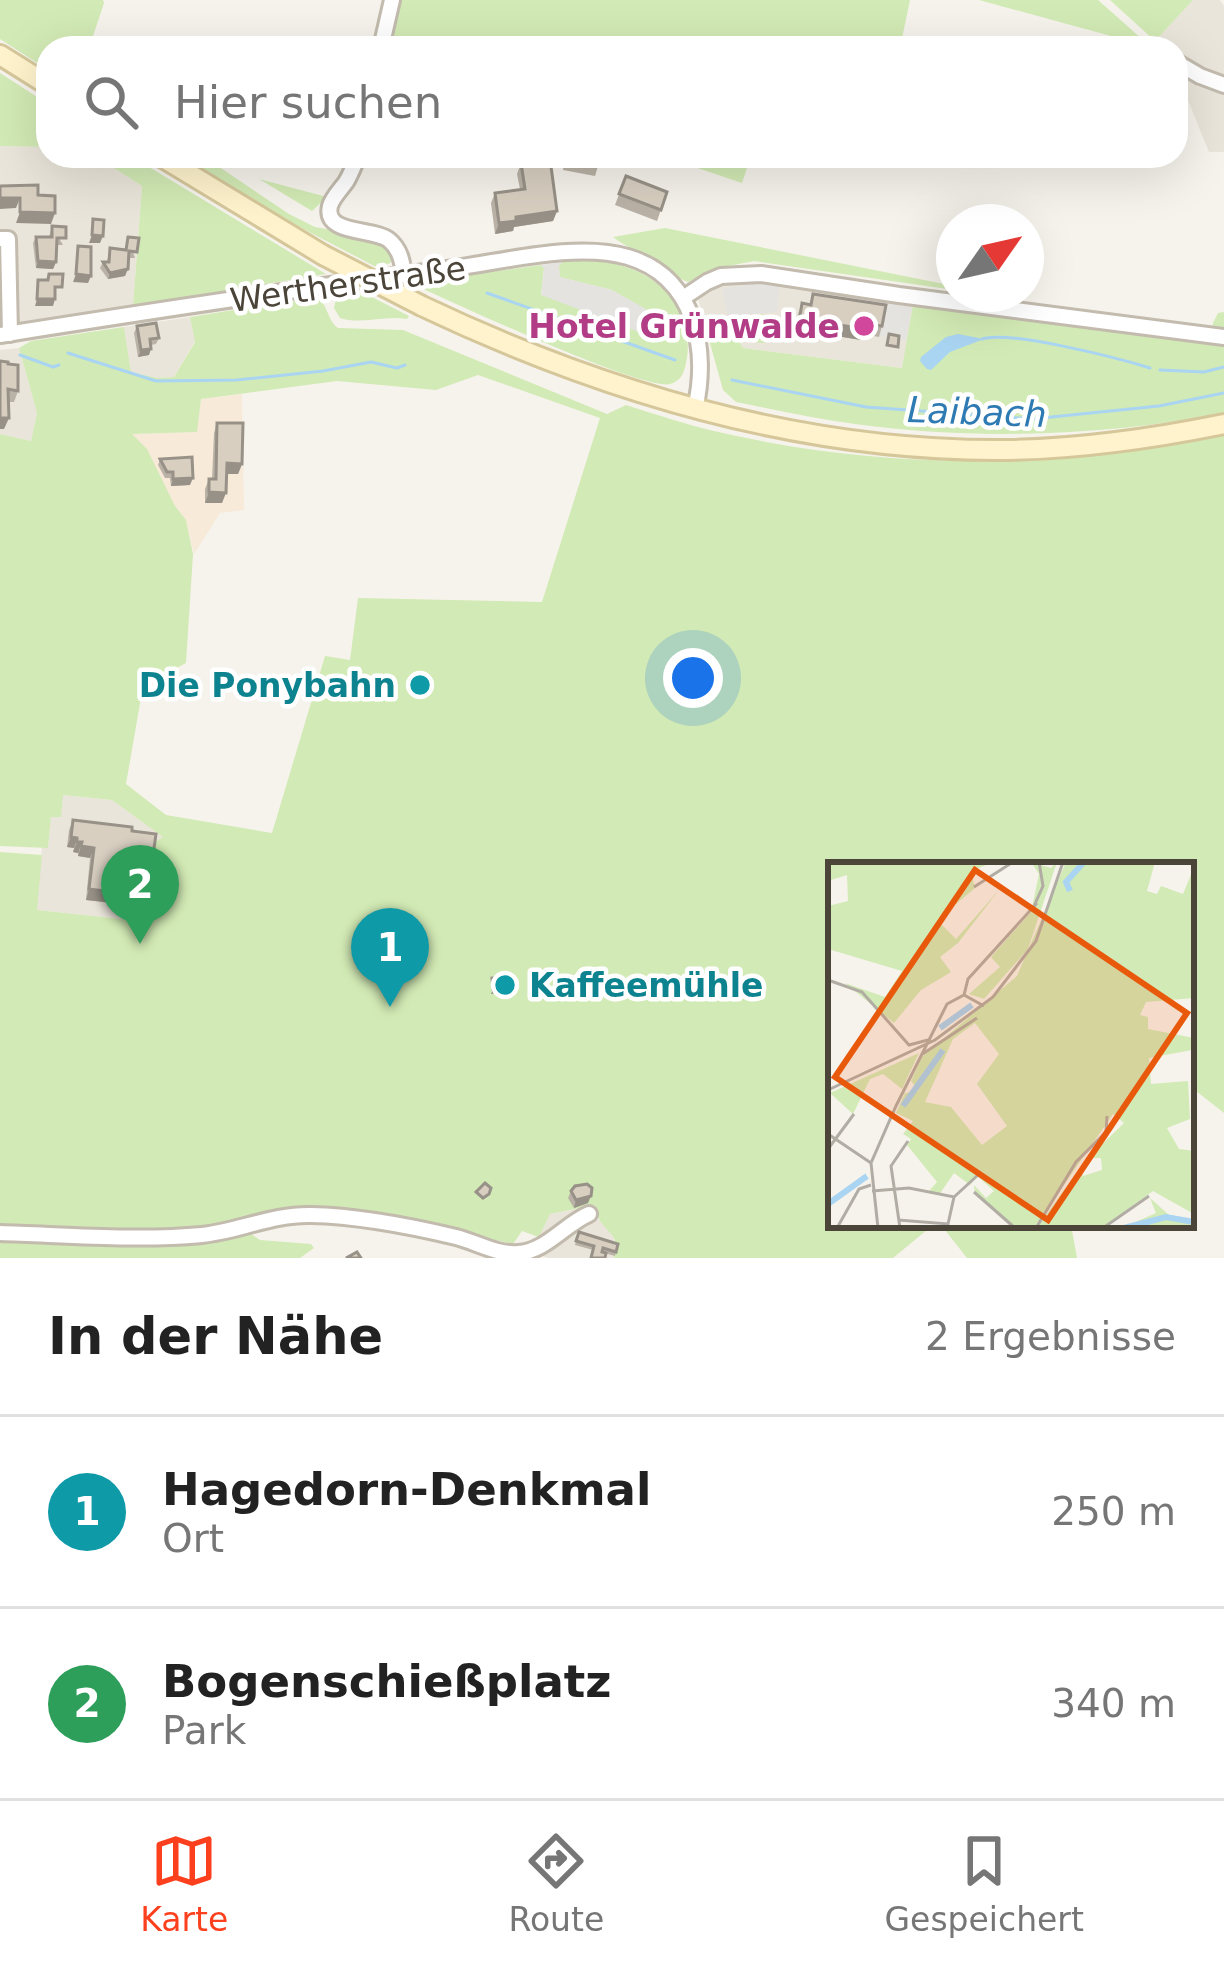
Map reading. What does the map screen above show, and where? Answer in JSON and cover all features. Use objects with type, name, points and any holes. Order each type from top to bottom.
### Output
[{"type":"main road","points":[[0,55],[36,78]]},
{"type":"main road","points":[[180,168],[323,255],[477,332],[583,375],[695,409],[856,439],[998,450],[1104,443],[1224,424]]},
{"type":"street","points":[[384,36],[392,0]]},
{"type":"street","points":[[1188,69],[1224,86]]},
{"type":"street","points":[[353,168],[330,206],[331,217],[338,226],[391,242],[404,274]]},
{"type":"street","points":[[0,238],[8,239],[5,335]]},
{"type":"street","name":"Wertherstraße","points":[[5,335],[570,253],[630,257],[651,268],[683,298]]},
{"type":"street","points":[[695,409],[699,333],[683,298],[721,276],[761,274],[1224,338]]},
{"type":"street","points":[[0,1232],[204,1234],[314,1215],[436,1233],[520,1253],[540,1246],[589,1214]]},
{"type":"shaded area","points":[[1193,0],[1220,0],[1224,6],[1224,152],[1209,152],[1188,100],[1188,36],[1160,36]]},
{"type":"shaded area","points":[[0,146],[36,147],[36,168],[114,168],[142,186],[133,306],[0,326]]},
{"type":"shaded area","points":[[562,262],[560,277],[612,290],[646,309],[639,332],[541,295],[541,265]]},
{"type":"shaded area","points":[[766,279],[913,305],[903,368],[743,348],[722,315],[703,318],[698,297],[706,288],[727,281]]},
{"type":"shaded area","points":[[780,283],[777,311],[728,318],[722,289]]},
{"type":"shaded area","points":[[855,298],[912,306],[906,340],[879,336],[882,311],[855,307]]},
{"type":"shaded area","points":[[190,317],[195,341],[174,377],[131,372],[124,327]]},
{"type":"shaded area","points":[[19,348],[37,413],[31,441],[0,434],[0,350]]},
{"type":"shaded area","points":[[242,394],[244,510],[220,513],[194,554],[186,520],[130,434],[196,432],[201,399]]},
{"type":"shaded area","points":[[62,795],[112,800],[164,837],[162,870],[141,921],[36,910],[42,848],[48,847],[51,816],[60,817]]},
{"type":"shaded area","points":[[596,1205],[599,1220],[612,1231],[614,1258],[547,1258],[536,1253],[550,1214]]},
{"type":"green space","points":[[0,0],[103,0],[93,36],[36,36],[36,62],[0,39]]},
{"type":"green space","points":[[398,0],[910,0],[902,36],[390,36]]},
{"type":"green space","points":[[979,0],[1098,0],[1139,36],[1111,36]]},
{"type":"green space","points":[[1110,0],[1193,0],[1160,36],[1150,36]]},
{"type":"green space","points":[[0,73],[36,96],[36,147],[0,146]]},
{"type":"green space","points":[[114,168],[151,168],[326,274],[133,306],[142,186]]},
{"type":"green space","points":[[201,168],[221,168],[315,227],[387,243],[393,261],[380,269]]},
{"type":"green space","points":[[698,168],[747,168],[742,183]]},
{"type":"green space","points":[[259,179],[327,197],[312,211]]},
{"type":"green space","points":[[665,228],[936,282],[936,287],[754,261],[718,268],[688,282],[613,237]]},
{"type":"green space","points":[[584,260],[638,272],[671,297],[682,318],[688,352],[677,381],[652,382],[623,374],[410,283],[541,265],[541,295],[612,290],[559,277],[562,262]]},
{"type":"green space","points":[[360,291],[409,316],[340,318],[334,308],[337,295]]},
{"type":"green space","points":[[317,297],[338,328],[403,330],[607,414],[626,405],[777,444],[904,459],[969,461],[1097,455],[1224,435],[1224,1113],[1194,1089],[1194,862],[828,862],[828,1228],[929,1228],[893,1258],[614,1258],[615,1240],[599,1220],[595,1205],[550,1214],[539,1237],[522,1231],[513,1244],[313,1207],[288,1207],[203,1230],[0,1225],[0,852],[42,855],[37,910],[140,921],[162,870],[162,863],[151,855],[152,844],[163,837],[112,800],[63,795],[61,817],[51,817],[48,848],[0,846],[0,434],[31,441],[37,413],[19,348],[31,341],[124,327],[131,372],[157,378],[174,377],[195,342],[190,317]],"holes":[[[478,375],[600,418],[542,602],[358,598],[350,660],[325,656],[272,833],[166,815],[126,784],[143,686],[186,663],[193,554],[186,520],[147,449],[132,434],[197,432],[201,399],[337,381],[436,390]]]},
{"type":"green space","points":[[913,305],[936,308],[936,312],[1209,342],[1218,313],[1224,312],[1224,412],[1134,427],[992,434],[855,424],[736,402],[723,390],[703,318],[722,315],[743,348],[902,368]]},
{"type":"green space","points":[[763,314],[766,323],[776,324],[775,337],[763,343],[743,341],[732,318]]},
{"type":"green space","points":[[943,1228],[1072,1228],[1077,1258],[967,1258]]},
{"type":"green space","points":[[245,1230],[260,1240],[314,1248],[300,1258],[0,1258],[0,1238]]},
{"type":"water","points":[[958,334],[984,339],[950,352],[927,369],[921,357],[946,337]]},
{"type":"building","points":[[522,168],[551,168],[557,211],[499,223],[495,193],[525,189]]},
{"type":"building","points":[[626,176],[667,192],[661,210],[619,194]]},
{"type":"building","points":[[38,185],[38,195],[55,196],[55,213],[20,212],[20,198],[0,198],[0,186]]},
{"type":"building","points":[[93,219],[104,220],[103,236],[92,235]]},
{"type":"building","points":[[52,226],[66,227],[66,238],[57,238],[56,262],[38,261],[36,237],[52,237]]},
{"type":"building","points":[[128,237],[139,238],[137,252],[129,251],[128,269],[110,273],[103,262],[109,262],[110,248],[126,250]]},
{"type":"building","points":[[78,246],[91,247],[91,276],[76,274]]},
{"type":"building","points":[[49,274],[63,274],[62,287],[55,287],[55,299],[37,299],[38,280],[48,280]]},
{"type":"building","points":[[813,294],[886,305],[882,326],[866,324],[865,329],[820,322],[819,332],[798,329],[802,303],[811,305]]},
{"type":"building","points":[[156,323],[159,338],[150,339],[151,349],[141,350],[137,326]]},
{"type":"building","points":[[889,334],[899,336],[898,347],[887,345]]},
{"type":"building","points":[[0,361],[18,365],[18,391],[8,389],[9,418],[0,418]]},
{"type":"building","points":[[217,423],[243,423],[242,464],[227,463],[226,493],[209,492],[209,479],[216,479]]},
{"type":"building","points":[[192,457],[193,478],[173,479],[173,472],[167,472],[160,459]]},
{"type":"building","points":[[73,820],[156,834],[152,863],[139,862],[135,895],[89,889],[94,848],[81,846],[82,842],[71,837]]},
{"type":"building","points":[[512,976],[513,986],[493,989],[492,978]]},
{"type":"building","points":[[485,1183],[491,1188],[483,1198],[476,1192]]},
{"type":"building","points":[[587,1184],[591,1196],[576,1200],[571,1191]]},
{"type":"building","points":[[579,1232],[618,1244],[616,1252],[603,1248],[605,1258],[591,1258],[594,1246],[576,1241]]},
{"type":"waterway","name":"Laibach","points":[[487,293],[675,360]]},
{"type":"waterway","points":[[982,339],[1039,342],[1150,368]]},
{"type":"waterway","name":"Laibach","points":[[68,353],[156,381],[236,380],[371,362],[397,368],[405,365]]},
{"type":"waterway","name":"Laibach","points":[[20,355],[59,365]]},
{"type":"waterway","points":[[1160,370],[1204,372],[1224,367]]},
{"type":"waterway","name":"Laibach","points":[[732,380],[866,407],[1032,419],[1159,406],[1224,393]]},
{"type":"place","name":"Hotel Grünwalde","points":[[864,326]]},
{"type":"place","name":"Die Ponybahn","points":[[420,685]]},
{"type":"place","name":"Bogenschießplatz","points":[[140,944]]},
{"type":"place","name":"Kaffeemühle","points":[[505,985]]},
{"type":"place","name":"Hagedorn-Denkmal","points":[[390,1007]]}]
